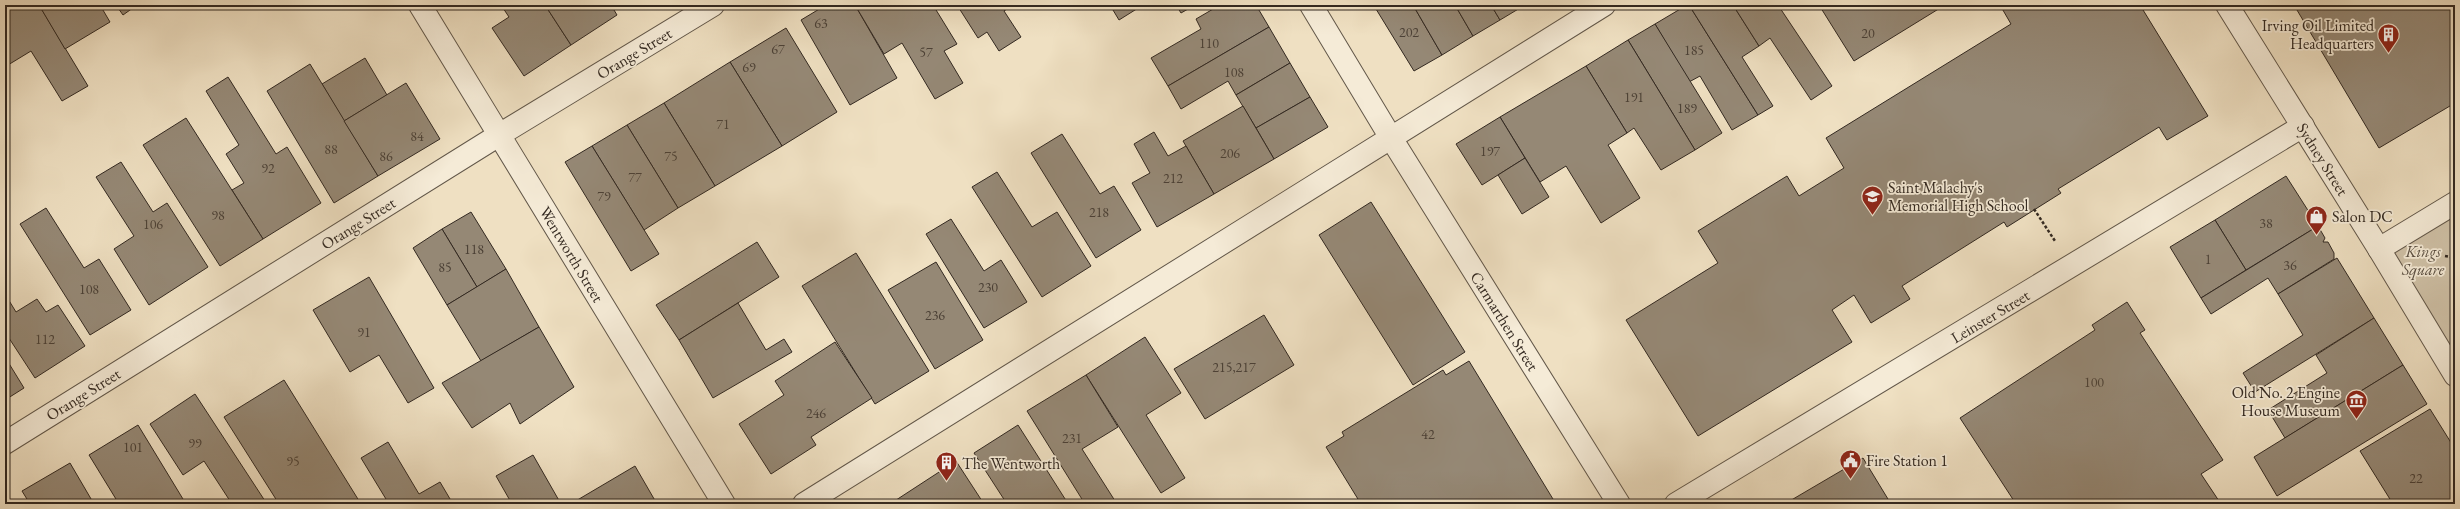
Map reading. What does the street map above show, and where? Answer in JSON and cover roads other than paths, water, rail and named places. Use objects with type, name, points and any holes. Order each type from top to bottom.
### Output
[{"type":"street","name":"Wentworth Street","points":[[420,5],[724,504]]},
{"type":"street","name":"Orange Street","points":[[5,443],[499,135],[713,5]]},
{"type":"street","name":"Carmarthen Street","points":[[1311,5],[1390,138],[1619,504]]},
{"type":"street","points":[[804,504],[1604,5]]},
{"type":"street","name":"Sydney Street","points":[[2226,5],[2303,126],[2455,375]]},
{"type":"street","name":"Leinster Street","points":[[1676,504],[2303,126]]},
{"type":"street","points":[[2379,249],[2455,203]]},
{"type":"place","name":"Irving Oil Limited Headquarters","points":[[2389,54]]},
{"type":"place","name":"Saint Malachy's Memorial High School","points":[[1873,216]]},
{"type":"place","name":"Salon DC","points":[[2316,236]]},
{"type":"place","name":"Old No. 2 Engine House Museum","points":[[2356,420]]},
{"type":"place","name":"Fire Station 1","points":[[1851,480]]},
{"type":"place","name":"The Wentworth","points":[[947,482]]},
{"type":"park label","name":"Kings Square","points":[[2423,260]]}]
